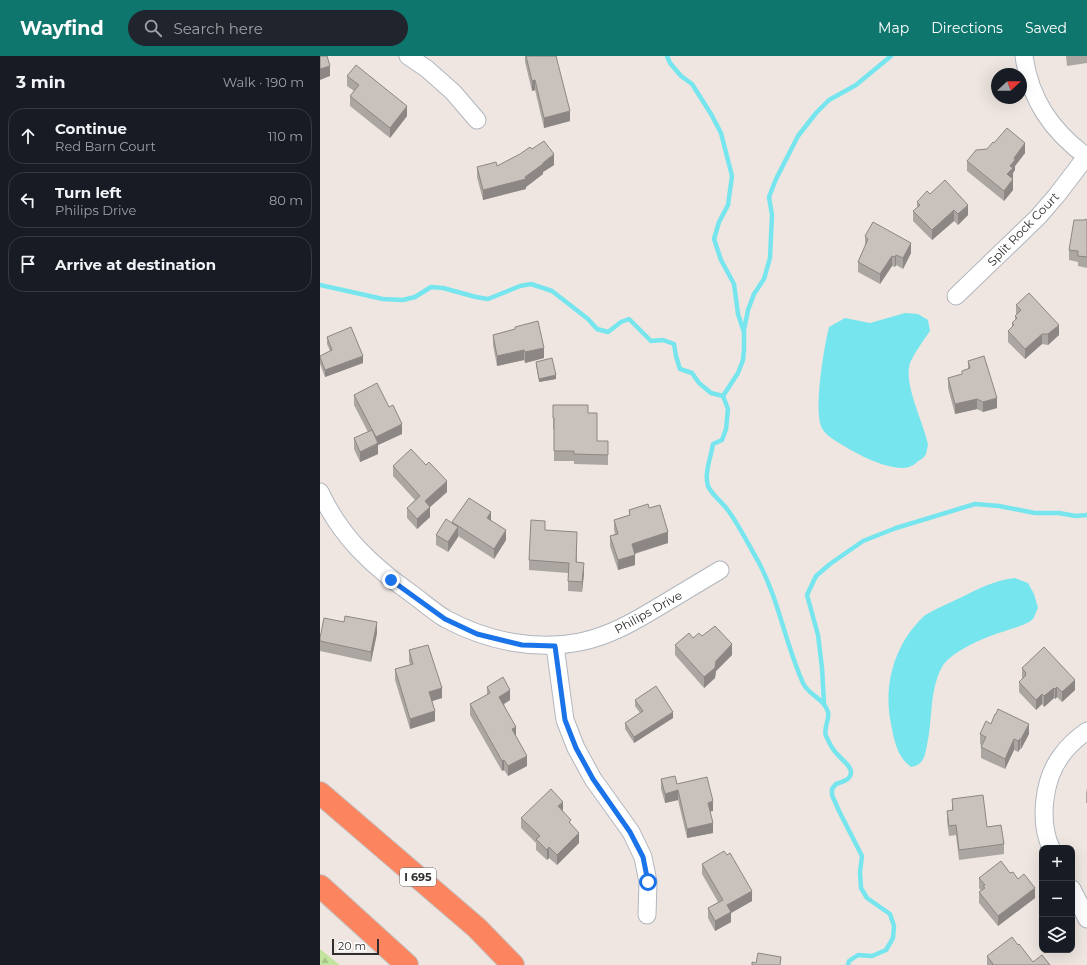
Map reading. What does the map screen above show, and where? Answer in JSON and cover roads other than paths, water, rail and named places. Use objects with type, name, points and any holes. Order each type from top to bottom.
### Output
[{"type":"highway","name":"I 695","points":[[320,793],[477,928],[513,965]]},
{"type":"highway","points":[[320,886],[407,965]]},
{"type":"street","points":[[408,56],[427,69],[453,92],[477,120]]},
{"type":"street","points":[[1024,56],[1025,68],[1039,105],[1065,140],[1087,157]]},
{"type":"street","name":"Split Rock Court","points":[[956,296],[1038,217],[1087,157]]},
{"type":"street","name":"Philips Drive","points":[[320,492],[338,525],[355,547],[391,580],[445,619],[477,634],[522,645],[555,646],[582,642],[610,634],[630,624],[720,570]]},
{"type":"street","points":[[555,646],[565,720],[576,748],[593,779],[630,832],[643,857],[648,882],[647,915]]},
{"type":"street","points":[[1050,845],[1044,823],[1044,803],[1050,778],[1060,757],[1074,740],[1087,730]]},
{"type":"street","points":[[1075,895],[1087,919]]},
{"type":"water","points":[[905,313],[918,314],[928,320],[930,331],[912,359],[909,372],[909,382],[928,445],[924,457],[909,467],[902,468],[875,462],[850,450],[831,438],[821,426],[819,417],[819,392],[822,362],[829,327],[845,318],[870,323]]},
{"type":"water","points":[[1015,578],[1028,583],[1034,594],[1038,608],[1034,618],[1023,625],[987,637],[960,651],[946,661],[938,676],[933,695],[926,752],[919,764],[911,767],[902,758],[897,748],[889,710],[890,681],[893,667],[905,640],[923,617],[931,612],[988,585]]},
{"type":"waterway","points":[[667,56],[670,63],[681,76],[692,84],[711,114],[721,133],[732,176],[728,205],[719,222],[714,239],[721,260],[734,284],[738,314],[744,332],[744,349],[743,360],[738,373],[723,396],[728,409],[726,429],[722,440],[713,444],[707,470],[708,486],[736,521],[758,561],[777,606],[791,653],[805,687],[826,707],[828,712],[825,730],[826,736],[835,752],[849,767],[851,772],[848,779],[836,784],[832,789],[832,795],[862,856],[860,872],[861,888],[867,898],[890,914],[894,926],[893,938],[886,950],[872,956],[858,955],[849,961],[848,965]]},
{"type":"waterway","points":[[744,330],[748,310],[754,294],[764,279],[770,258],[772,215],[769,197],[776,179],[798,136],[816,113],[829,100],[856,85],[891,56]]},
{"type":"waterway","points":[[320,285],[383,299],[403,300],[415,297],[431,287],[443,288],[488,299],[520,286],[531,284],[552,291],[588,319],[597,329],[608,332],[621,322],[629,319],[651,341],[663,340],[674,344],[680,369],[692,373],[699,383],[711,393],[723,396]]},
{"type":"waterway","points":[[824,703],[818,635],[807,595],[816,576],[830,564],[863,541],[896,528],[975,504],[999,506],[1035,513],[1059,513],[1076,516],[1087,515]]}]
